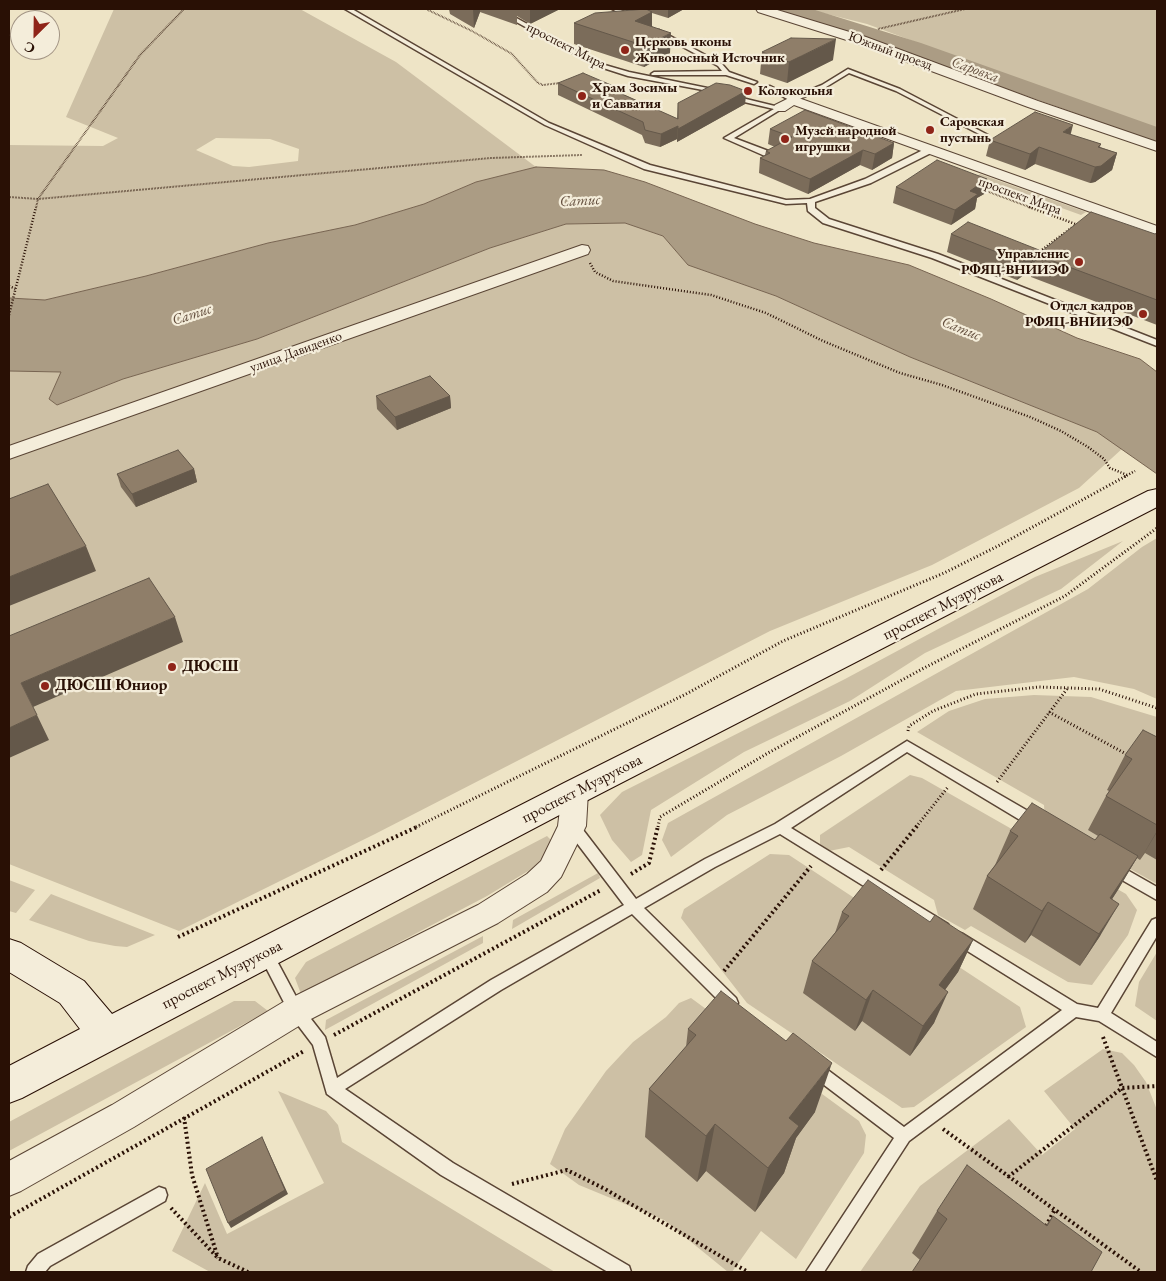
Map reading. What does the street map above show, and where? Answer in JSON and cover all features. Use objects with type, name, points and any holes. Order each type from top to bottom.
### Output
[{"type":"main road","name":"проспект Музрукова","points":[[9,1085],[575,792],[1157,498]]},
{"type":"main road","points":[[9,954],[72,992],[106,1034]]},
{"type":"street","name":"Южный проезд","points":[[762,9],[861,40],[1033,104],[1157,147]]},
{"type":"street","points":[[780,108],[793,100]]},
{"type":"street","name":"проспект Мира","points":[[793,100],[1157,231]]},
{"type":"street","name":"проспект Мира","points":[[780,108],[1157,245]]},
{"type":"street","name":"улица Давиденко","points":[[9,453],[582,250]]},
{"type":"street","points":[[9,1179],[123,1116],[296,1011],[488,914],[537,884],[551,869],[572,826],[575,792]]},
{"type":"lane","points":[[348,9],[547,124],[647,167],[736,190],[786,202],[811,201],[868,181],[930,150]]},
{"type":"lane","name":"проспект Мира","points":[[496,9],[596,64],[628,74],[728,94]]},
{"type":"lane","points":[[615,9],[642,23]]},
{"type":"lane","points":[[650,27],[720,65],[727,72]]},
{"type":"lane","points":[[793,100],[824,86],[848,71],[898,90],[985,135]]},
{"type":"lane","points":[[628,74],[727,72],[754,82]]},
{"type":"lane","name":"проспект Мира","points":[[768,87],[793,100]]},
{"type":"lane","name":"проспект Мира","points":[[742,100],[780,108]]},
{"type":"lane","points":[[768,154],[728,138],[780,108]]},
{"type":"lane","points":[[811,201],[811,209],[826,221],[935,256],[1157,343]]},
{"type":"lane","points":[[332,1089],[496,986],[710,863],[780,828],[907,746],[1047,829]]},
{"type":"lane","points":[[572,826],[634,907],[743,1016]]},
{"type":"lane","points":[[780,828],[871,882],[1074,1010],[1099,1015],[1157,1050]]},
{"type":"lane","points":[[1098,859],[1157,894]]},
{"type":"lane","points":[[1099,1015],[1157,924]]},
{"type":"lane","points":[[265,952],[296,1011],[320,1042],[332,1089],[447,1169],[623,1272]]},
{"type":"lane","points":[[814,1272],[904,1136],[1074,1010]]},
{"type":"lane","points":[[804,1061],[904,1136]]},
{"type":"lane","points":[[34,1272],[44,1260],[159,1194]]},
{"type":"path","points":[[9,315],[38,199],[140,55],[184,9]]},
{"type":"path","points":[[426,9],[472,31],[512,54],[538,83],[554,85],[566,82]]},
{"type":"path","points":[[875,30],[964,9]]},
{"type":"path","points":[[9,197],[38,199],[491,158],[615,154]]},
{"type":"path","points":[[980,188],[1085,227]]},
{"type":"path","points":[[1034,256],[1077,224]]},
{"type":"path","points":[[582,250],[595,272],[613,280],[711,295],[766,313],[823,341],[900,372],[1030,417],[1061,431],[1088,447],[1104,459],[1110,468],[1127,475]]},
{"type":"path","points":[[9,286],[16,290]]},
{"type":"path","points":[[178,937],[393,839],[686,694],[783,641],[944,573],[1006,542],[1135,471]]},
{"type":"path","points":[[907,746],[909,726],[934,711],[976,694],[1038,687],[1099,690],[1157,708]]},
{"type":"path","points":[[987,794],[1067,688]]},
{"type":"path","points":[[1049,712],[1132,757]]},
{"type":"path","points":[[871,882],[957,776]]},
{"type":"path","points":[[713,985],[822,852]]},
{"type":"path","points":[[1099,1015],[1122,1088],[1157,1181]]},
{"type":"path","points":[[1008,1177],[1122,1088],[1157,1086]]},
{"type":"path","points":[[184,1117],[192,1176],[218,1258]]},
{"type":"path","points":[[929,1118],[1054,1211],[1141,1272]]},
{"type":"path","points":[[504,1179],[512,1184],[567,1170],[605,1189],[748,1272]]},
{"type":"path","points":[[159,1194],[218,1258],[248,1272]]},
{"type":"path","points":[[1042,1233],[1054,1211]]},
{"type":"shaded area","points":[[114,9],[300,9],[396,62],[536,167],[476,182],[424,204],[356,225],[268,243],[146,276],[45,300],[9,298],[9,145],[103,146],[118,138],[66,117]],"holes":[[[216,138],[270,139],[299,149],[298,161],[249,167],[233,166],[196,150]]]},
{"type":"shaded area","points":[[807,9],[1157,9],[1157,131],[867,24]]},
{"type":"shaded area","points":[[980,174],[1086,212],[1081,215],[976,177]]},
{"type":"shaded area","points":[[625,223],[663,236],[688,265],[776,296],[910,357],[1097,432],[1123,448],[1079,488],[932,565],[770,631],[375,834],[179,931],[9,864],[9,371],[61,372],[49,399],[57,405],[123,379],[257,339],[490,248],[566,224]]},
{"type":"shaded area","points":[[1157,538],[1157,699],[1134,689],[1074,677],[956,691],[841,756],[727,815],[671,857],[662,840],[668,823],[1088,589],[1142,547]]},
{"type":"shaded area","points":[[1123,541],[1061,589],[925,653],[850,701],[744,752],[651,810],[642,855],[631,862],[612,840],[600,815],[622,792],[845,679],[1035,577]]},
{"type":"shaded area","points":[[1034,695],[1091,697],[1157,717],[1157,884],[1045,821],[1044,805],[917,732],[949,711],[985,699]]},
{"type":"shaded area","points":[[910,775],[922,778],[1126,894],[1137,910],[1128,935],[1092,985],[1068,982],[971,926],[965,930],[938,915],[934,900],[849,847],[829,851],[820,844],[820,835]]},
{"type":"shaded area","points":[[547,836],[552,841],[543,857],[533,868],[487,896],[301,994],[295,978],[306,962]]},
{"type":"shaded area","points":[[770,854],[789,855],[1020,1007],[1026,1027],[914,1107],[902,1108],[747,1003],[681,918],[684,909]]},
{"type":"shaded area","points":[[598,873],[600,878],[512,929],[513,920]]},
{"type":"shaded area","points":[[9,880],[35,890],[16,913],[9,911]]},
{"type":"shaded area","points":[[51,894],[155,935],[127,947],[115,946],[89,941],[29,920]]},
{"type":"shaded area","points":[[483,936],[483,943],[325,1030],[326,1020]]},
{"type":"shaded area","points":[[1157,952],[1157,1021],[1135,1006],[1139,982]]},
{"type":"shaded area","points":[[691,998],[859,1121],[866,1135],[864,1153],[796,1259],[761,1231],[732,1272],[728,1272],[664,1220],[579,1185],[550,1164],[565,1129],[606,1071],[633,1042],[666,1017],[679,1003]]},
{"type":"shaded area","points":[[234,1001],[255,1001],[268,1011],[9,1151],[9,1122]]},
{"type":"shaded area","points":[[1103,1049],[1122,1053],[1134,1065],[1146,1082],[1157,1110],[1157,1272],[860,1272],[920,1186],[1009,1119],[1042,1155],[1075,1129],[1044,1091]]},
{"type":"shaded area","points":[[278,1091],[326,1111],[338,1125],[342,1142],[555,1272],[210,1272],[172,1251],[205,1183],[227,1234],[324,1183]]},
{"type":"water","name":"Сатис","points":[[536,167],[604,170],[645,182],[755,224],[814,243],[909,265],[1077,338],[1140,359],[1157,372],[1157,474],[1097,432],[910,357],[776,296],[688,265],[663,236],[625,223],[566,224],[490,248],[257,339],[123,379],[57,405],[49,399],[61,372],[9,371],[9,298],[45,300],[146,276],[268,243],[355,225],[424,204],[476,182]]},
{"type":"building","points":[[646,9],[652,12],[635,21],[671,33],[645,46],[574,23],[595,13]]},
{"type":"building","points":[[791,38],[836,39],[789,62],[762,52]]},
{"type":"building","points":[[583,73],[618,88],[613,90],[678,119],[678,103],[716,83],[730,85],[746,91],[678,129],[678,126],[661,134],[645,130],[643,122],[558,83]]},
{"type":"building","points":[[805,110],[894,143],[875,154],[863,150],[810,179],[760,158],[770,153],[766,151],[792,137],[770,129]]},
{"type":"building","points":[[1035,112],[1073,125],[1063,132],[1101,144],[1098,147],[1117,153],[1101,166],[1095,167],[1039,147],[1030,154],[990,140]]},
{"type":"building","points":[[937,160],[987,179],[970,191],[978,194],[955,210],[896,187]]},
{"type":"building","points":[[1091,212],[1155,234],[1157,233],[1157,300],[1037,255]]},
{"type":"building","points":[[968,222],[1039,250],[1022,262],[951,234]]},
{"type":"building","points":[[430,376],[450,396],[395,417],[376,396]]},
{"type":"building","points":[[178,450],[194,469],[132,494],[117,474]]},
{"type":"building","points":[[48,484],[86,546],[9,577],[9,499]]},
{"type":"building","points":[[149,578],[175,617],[21,683],[37,715],[9,728],[9,636]]},
{"type":"building","points":[[1143,730],[1157,737],[1157,825],[1106,796],[1132,759],[1125,755]]},
{"type":"building","points":[[1032,803],[1095,840],[1100,834],[1138,856],[1110,898],[1119,904],[1099,934],[1048,902],[1042,911],[987,876],[1018,836],[1010,831]]},
{"type":"building","points":[[868,880],[930,922],[935,915],[973,940],[939,985],[948,992],[923,1026],[873,990],[866,1000],[812,961],[849,916],[842,912]]},
{"type":"building","points":[[721,991],[786,1041],[793,1033],[832,1063],[789,1118],[799,1126],[768,1168],[715,1124],[706,1136],[649,1089],[696,1035],[688,1029]]},
{"type":"building","points":[[262,1137],[285,1190],[228,1223],[206,1169]]},
{"type":"building","points":[[967,1165],[1047,1226],[1053,1216],[1102,1252],[1091,1272],[912,1272],[947,1219],[937,1211]]},
{"type":"waterway","name":"Саровка","points":[[791,9],[913,48],[1157,135]]},
{"type":"place","name":"Церковь иконы Живоносный Источник","points":[[625,50]]},
{"type":"place","name":"Колокольня","points":[[748,91]]},
{"type":"place","name":"Храм Зосимы и Савватия","points":[[582,96]]},
{"type":"place","name":"Саровская пустынь","points":[[930,130]]},
{"type":"place","name":"Музей народной игрушки","points":[[785,139]]},
{"type":"place","name":"Управление РФЯЦ-ВНИИЭФ","points":[[1079,262]]},
{"type":"place","name":"Отдел кадров РФЯЦ-ВНИИЭФ","points":[[1143,314]]},
{"type":"place","name":"ДЮСШ","points":[[172,667]]},
{"type":"place","name":"ДЮСШ Юниор","points":[[45,686]]}]
